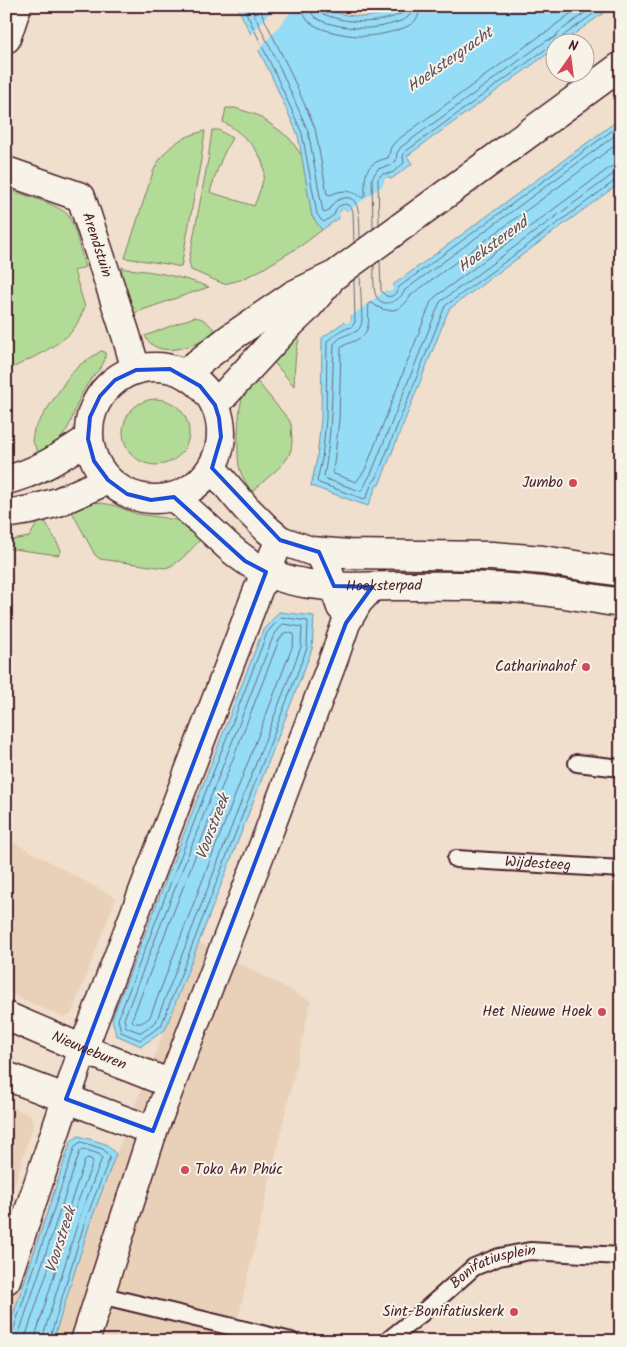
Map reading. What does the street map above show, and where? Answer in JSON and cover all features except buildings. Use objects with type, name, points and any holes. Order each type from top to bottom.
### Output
[{"type":"street","points":[[184,374],[230,338],[293,295],[338,273],[621,66]]},
{"type":"street","name":"Arendstuin","points":[[6,171],[81,197],[136,370]]},
{"type":"street","points":[[215,405],[338,273]]},
{"type":"street","points":[[153,367],[170,369],[184,374],[200,386],[215,405],[219,418],[221,436],[212,468],[206,477],[195,486],[174,497],[151,500],[127,494],[108,480],[94,461],[88,439],[90,417],[100,396],[115,380],[136,370],[153,367]]},
{"type":"street","points":[[6,480],[40,468],[62,457],[88,439]]},
{"type":"street","name":"Hoeksterpad","points":[[212,468],[246,508],[268,530],[280,540],[311,551],[349,554],[492,556],[543,560],[621,572]]},
{"type":"street","points":[[6,514],[58,502],[108,480]]},
{"type":"street","name":"Hoeksterpad","points":[[174,497],[245,561],[266,572],[288,579],[334,586],[490,586],[621,603]]},
{"type":"street","points":[[6,1280],[83,1049],[258,590],[280,540]]},
{"type":"street","points":[[319,552],[328,570],[346,623]]},
{"type":"street","points":[[85,1341],[153,1130],[346,623],[358,602],[372,587]]},
{"type":"street","name":"Nieuweburen","points":[[6,1016],[171,1084]]},
{"type":"street","points":[[6,1076],[153,1130]]},
{"type":"lane","points":[[577,764],[621,768]]},
{"type":"lane","name":"Wijdesteeg","points":[[456,859],[621,869]]},
{"type":"lane","name":"Bonifatiusplein","points":[[387,1341],[474,1267],[498,1257],[530,1251],[621,1256]]},
{"type":"lane","points":[[100,1295],[290,1341]]},
{"type":"highlighted area","points":[[170,369],[200,386],[215,405],[219,418],[221,437],[212,468],[280,540],[319,552],[334,586],[372,587],[346,623],[153,1131],[66,1099],[266,572],[245,561],[174,497],[151,500],[127,494],[108,480],[94,461],[88,439],[90,417],[100,396],[115,380],[136,370]]},
{"type":"shaded area","points":[[13,842],[116,898],[71,1015],[63,1017],[6,992],[6,860]]},
{"type":"shaded area","points":[[199,942],[311,1001],[233,1341],[6,1341],[6,1105],[31,1115],[34,1122],[7,1207],[45,1220],[71,1141],[79,1136],[106,1144],[116,1154]]},
{"type":"green space","points":[[226,108],[235,108],[257,115],[290,139],[302,156],[312,216],[322,230],[302,245],[261,270],[240,280],[224,284],[191,270],[189,261],[212,130],[219,130],[232,138],[222,158],[210,192],[254,206],[264,176],[261,160],[251,144],[237,131],[223,122]]},
{"type":"green space","points":[[205,131],[181,267],[125,258],[153,172],[162,156],[180,140]]},
{"type":"green space","points":[[6,189],[48,203],[68,215],[85,267],[74,271],[85,307],[72,331],[60,342],[6,371]]},
{"type":"green space","points":[[122,267],[168,275],[209,287],[134,313],[122,276]]},
{"type":"green space","points":[[194,317],[204,320],[209,324],[216,332],[215,336],[178,349],[168,350],[151,344],[145,336]]},
{"type":"green space","points":[[305,326],[297,348],[294,386],[271,359]]},
{"type":"green space","points":[[101,351],[105,352],[104,362],[81,395],[66,431],[61,438],[40,455],[32,441],[34,429],[69,376],[81,364]]},
{"type":"green space","points":[[256,380],[289,420],[292,442],[291,450],[283,464],[251,491],[240,470],[238,434],[242,399],[246,391]]},
{"type":"green space","points":[[156,399],[169,402],[179,409],[186,419],[189,432],[186,445],[179,455],[169,462],[156,465],[143,462],[133,455],[126,445],[123,432],[126,419],[133,409],[143,402]]},
{"type":"green space","points":[[84,502],[108,504],[134,513],[171,519],[188,526],[201,539],[180,560],[165,568],[100,559],[95,555],[71,510]]},
{"type":"green space","points":[[40,519],[44,519],[61,550],[58,555],[6,548],[6,541],[29,537]]},
{"type":"water","points":[[237,6],[317,6],[346,15],[366,17],[395,11],[405,6],[613,6],[577,32],[544,32],[544,56],[407,156],[412,164],[391,179],[388,177],[384,179],[386,290],[389,292],[393,285],[621,118],[621,182],[449,309],[379,485],[377,485],[368,506],[311,486],[317,458],[321,419],[322,338],[344,322],[349,323],[351,319],[348,211],[343,209],[340,211],[340,217],[322,230],[312,216],[298,135]]},
{"type":"water","name":"Voorstreek","points":[[279,612],[314,616],[312,649],[165,1030],[141,1046],[116,1035],[112,1019],[263,630]]},
{"type":"water","name":"Voorstreek","points":[[79,1136],[106,1144],[116,1154],[90,1223],[53,1341],[6,1341],[6,1336],[71,1141]]},
{"type":"pier","points":[[276,6],[296,6],[257,52],[249,36]]},
{"type":"pier","points":[[388,177],[392,182],[387,180],[385,183],[388,289],[391,288],[390,284],[393,282],[393,290],[389,292],[386,290],[350,317],[349,323],[345,323],[344,320],[348,320],[345,212],[342,213],[340,220],[339,213],[343,209],[348,211],[383,185],[384,179]]},
{"type":"place","name":"Jumbo","points":[[573,483]]},
{"type":"place","name":"Catharinahof","points":[[586,667]]},
{"type":"place","name":"Het Nieuwe Hoek","points":[[602,1012]]},
{"type":"place","name":"Toko An Phúc","points":[[185,1170]]},
{"type":"place","name":"Sint-Bonifatiuskerk","points":[[514,1312]]},
{"type":"water label","name":"Hoekstergracht","points":[[450,60]]},
{"type":"water label","name":"Hoeksterend","points":[[493,245]]}]
